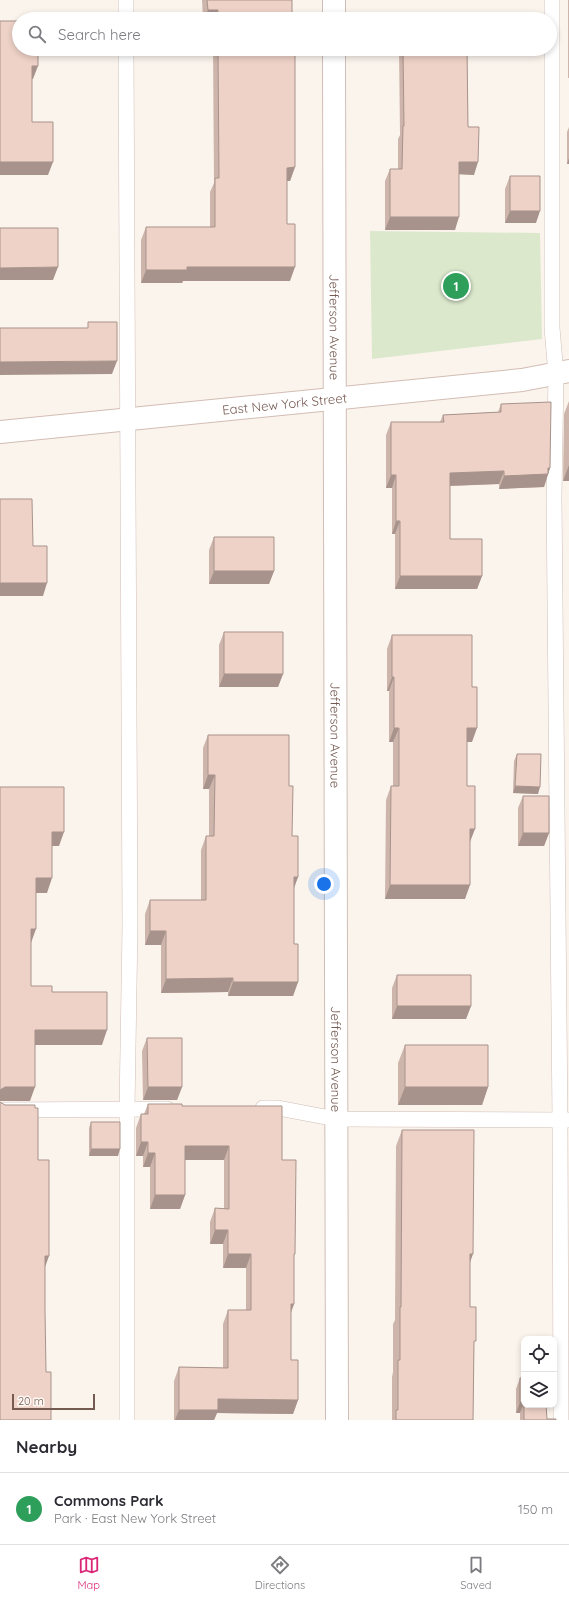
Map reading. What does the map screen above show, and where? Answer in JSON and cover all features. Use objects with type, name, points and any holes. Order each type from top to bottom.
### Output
[{"type":"street","points":[[334,0],[334,12]]},
{"type":"street","name":"Jefferson Avenue","points":[[334,56],[337,1420]]},
{"type":"street","name":"East New York Street","points":[[0,432],[522,380],[563,373]]},
{"type":"lane","points":[[126,0],[126,12]]},
{"type":"lane","points":[[552,0],[552,12]]},
{"type":"lane","points":[[126,56],[130,926],[127,1109],[127,1420]]},
{"type":"lane","points":[[552,56],[552,328],[563,373],[562,541],[565,1120],[561,1420]]},
{"type":"lane","points":[[246,1108],[278,1108],[336,1119],[565,1120]]},
{"type":"lane","points":[[0,1110],[182,1109]]},
{"type":"green space","points":[[370,231],[540,233],[542,339],[372,359]]},
{"type":"building","points":[[207,0],[292,0],[292,12],[218,12],[218,10],[208,10]]},
{"type":"building","points":[[0,21],[12,21],[12,56],[38,56],[38,66],[32,66],[32,122],[53,122],[53,162],[0,162]]},
{"type":"building","points":[[218,56],[295,56],[295,167],[287,168],[287,224],[295,224],[295,267],[187,267],[187,270],[146,270],[146,227],[215,227],[215,178],[219,178]]},
{"type":"building","points":[[403,56],[467,56],[468,127],[479,127],[478,162],[459,162],[459,217],[390,217],[390,169],[402,169],[404,126]]},
{"type":"building","points":[[510,176],[540,176],[540,211],[510,211]]},
{"type":"building","points":[[0,228],[58,228],[58,267],[0,268]]},
{"type":"building","points":[[88,322],[117,322],[117,361],[0,362],[0,328],[88,328]]},
{"type":"building","points":[[551,402],[550,468],[548,468],[548,474],[504,476],[504,471],[450,473],[450,539],[482,539],[482,576],[400,576],[400,521],[396,521],[396,475],[391,475],[391,422],[444,422],[443,415],[501,412],[501,404]]},
{"type":"building","points":[[0,499],[32,499],[33,546],[47,546],[47,583],[0,583]]},
{"type":"building","points":[[214,537],[274,537],[274,571],[214,571]]},
{"type":"building","points":[[224,632],[283,632],[283,674],[224,674]]},
{"type":"building","points":[[392,635],[472,635],[472,687],[477,687],[477,728],[467,728],[467,786],[475,786],[475,829],[470,829],[470,885],[390,885],[391,786],[399,786],[399,728],[394,728]]},
{"type":"building","points":[[208,735],[289,735],[289,786],[293,786],[292,836],[298,836],[298,877],[294,877],[294,944],[298,944],[298,982],[233,982],[233,978],[166,979],[166,931],[150,931],[150,900],[206,900],[206,836],[214,836],[215,775],[208,775]]},
{"type":"building","points":[[517,754],[541,754],[540,787],[515,786]]},
{"type":"building","points":[[0,787],[64,787],[64,832],[52,832],[52,878],[36,878],[36,929],[31,929],[31,986],[52,986],[52,992],[107,992],[107,1030],[35,1030],[35,1087],[5,1087],[0,1090]]},
{"type":"building","points":[[523,796],[549,796],[549,833],[523,833]]},
{"type":"building","points":[[397,975],[471,975],[471,1006],[397,1006]]},
{"type":"building","points":[[147,1038],[182,1038],[182,1087],[148,1087]]},
{"type":"building","points":[[405,1045],[488,1045],[488,1087],[405,1087]]},
{"type":"building","points":[[0,1102],[5,1105],[35,1105],[35,1108],[38,1108],[38,1160],[49,1160],[49,1256],[45,1256],[45,1310],[46,1372],[51,1372],[51,1420],[0,1420]]},
{"type":"building","points":[[148,1104],[182,1104],[182,1106],[282,1106],[282,1160],[296,1160],[294,1304],[291,1304],[291,1360],[298,1360],[298,1400],[218,1399],[218,1410],[179,1410],[179,1367],[228,1368],[228,1310],[251,1310],[251,1254],[228,1254],[228,1230],[215,1230],[215,1208],[229,1209],[229,1146],[185,1146],[185,1195],[155,1195],[155,1153],[148,1153],[148,1142],[141,1142],[141,1114],[148,1114]]},
{"type":"building","points":[[91,1122],[120,1122],[120,1149],[91,1149]]},
{"type":"building","points":[[402,1130],[474,1130],[473,1254],[470,1254],[470,1307],[476,1307],[473,1420],[396,1420],[396,1410],[398,1410],[398,1360],[400,1360]]},
{"type":"building","points":[[520,1378],[521,1378],[521,1402]]},
{"type":"building","points":[[524,1408],[546,1408],[547,1419],[556,1419],[556,1420],[524,1420]]},
{"type":"place","name":"Commons Park","points":[[456,286]]}]
